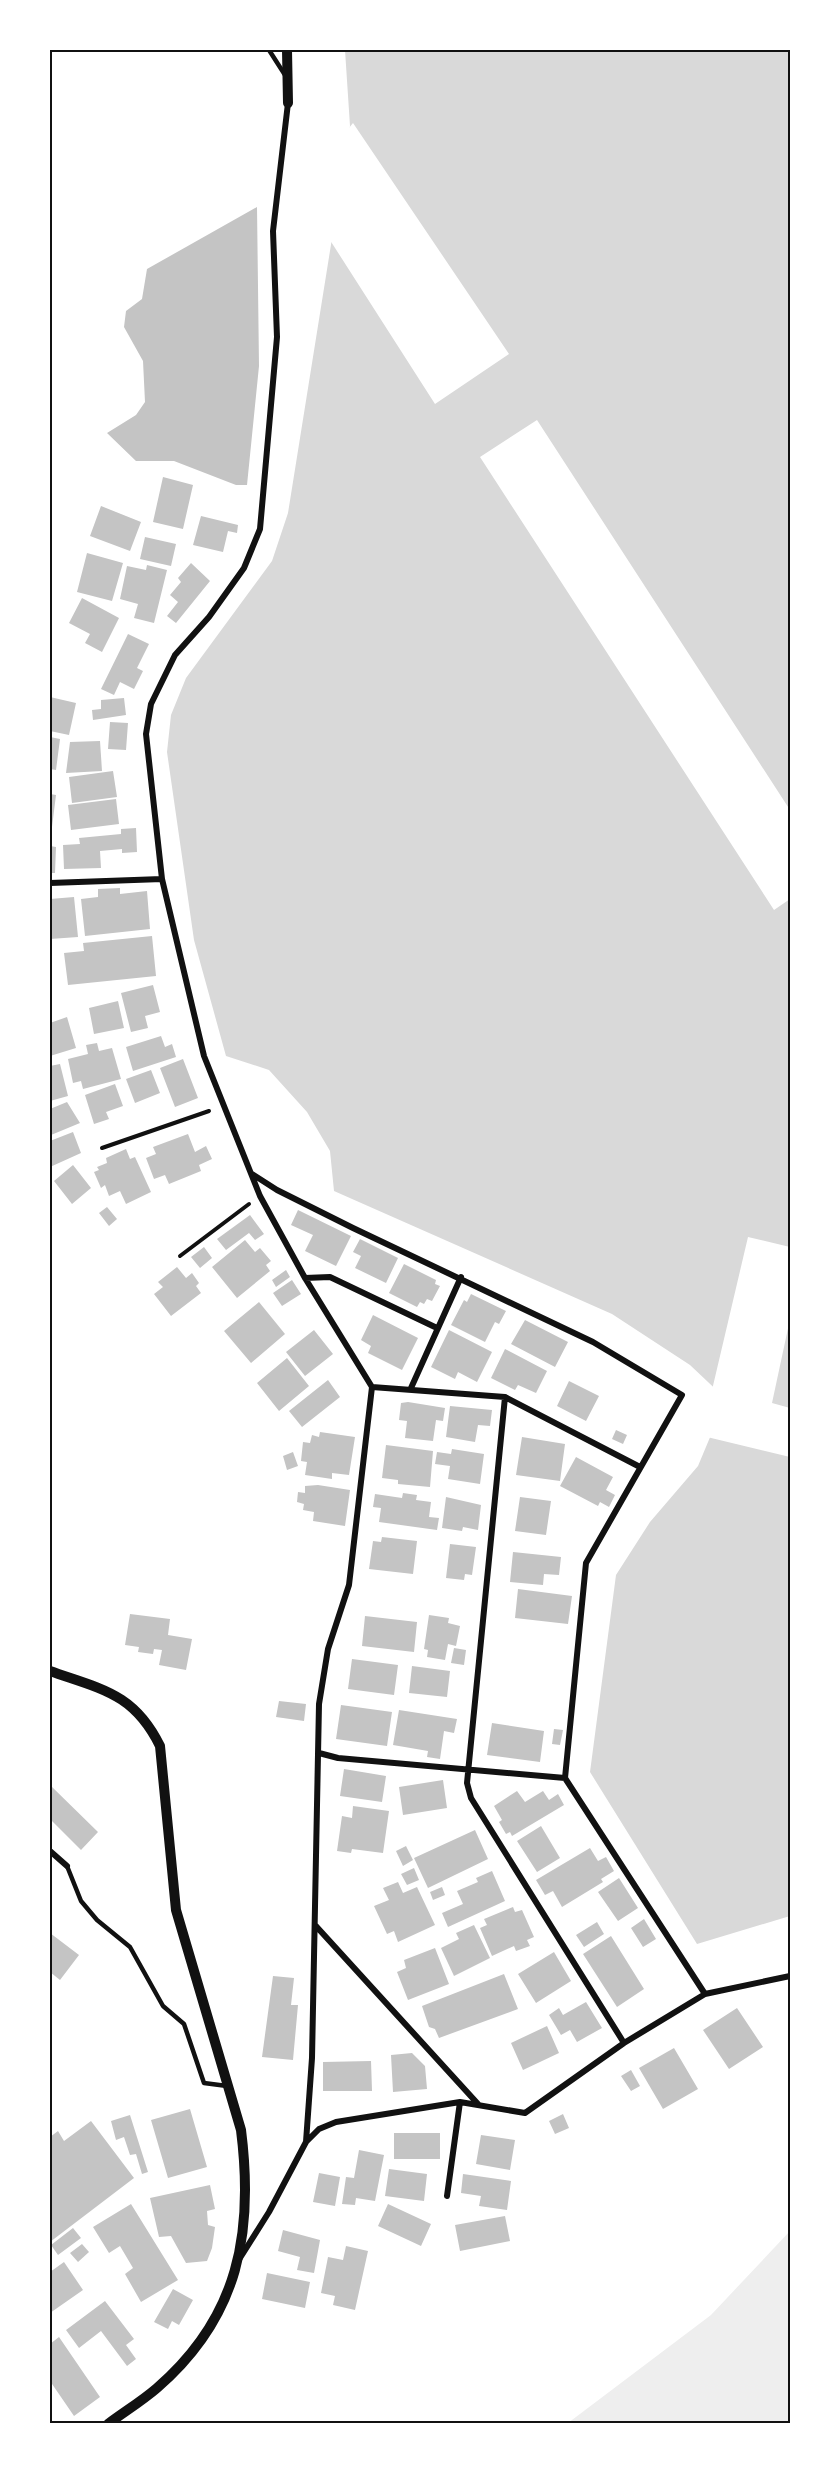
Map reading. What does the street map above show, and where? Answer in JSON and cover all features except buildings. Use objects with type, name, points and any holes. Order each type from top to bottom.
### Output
[{"type":"street","points":[[287,50],[288,103],[273,231],[278,337],[260,529],[244,567],[209,617],[175,655],[151,704],[146,734],[147,764],[162,879],[204,1056],[260,1196],[304,1278],[372,1387],[349,1585],[328,1649],[319,1704],[312,2058],[306,2142]]},
{"type":"street","points":[[50,883],[162,879]]},
{"type":"street","points":[[252,1174],[277,1190],[353,1228],[593,1341],[682,1395],[586,1563],[565,1778],[705,1994]]},
{"type":"street","points":[[304,1278],[330,1277],[437,1328]]},
{"type":"street","points":[[411,1388],[461,1277]]},
{"type":"street","points":[[372,1387],[506,1396],[640,1467]]},
{"type":"street","points":[[506,1396],[466,1768],[471,1797],[624,2043]]},
{"type":"street","points":[[50,1671],[116,1694],[151,1726],[160,1746],[177,1910],[240,2130],[245,2166],[245,2218],[240,2259]]},
{"type":"street","points":[[319,1753],[338,1758],[565,1778]]},
{"type":"street","points":[[50,1851],[67,1866]]},
{"type":"street","points":[[315,1925],[478,2105]]},
{"type":"street","points":[[108,2424],[155,2390],[194,2349],[220,2309],[240,2259],[269,2212],[306,2142],[319,2130],[336,2122],[460,2102],[525,2113],[624,2043],[705,1994],[790,1976]]},
{"type":"street","points":[[447,2196],[460,2102]]},
{"type":"lane","points":[[269,50],[287,79]]},
{"type":"lane","points":[[67,1866],[81,1900],[97,1920],[130,1947],[163,2006],[184,2024],[204,2083],[227,2086]]},
{"type":"path","points":[[102,1148],[223,1106]]},
{"type":"path","points":[[180,1256],[260,1196]]},
{"type":"shaded area","points":[[345,50],[790,50],[790,1916],[697,1944],[590,1772],[616,1575],[650,1522],[698,1466],[726,1399],[690,1365],[612,1314],[334,1191],[330,1151],[307,1112],[269,1070],[226,1056],[194,940],[167,752],[171,715],[186,678],[272,561],[288,513],[350,126]]},
{"type":"shaded area","points":[[790,2231],[790,2423],[568,2423],[711,2315]]},
{"type":"pier","points":[[353,123],[509,354],[435,404],[328,237],[345,133]]},
{"type":"pier","points":[[537,420],[790,810],[790,899],[774,910],[480,457]]},
{"type":"pier","points":[[748,1237],[790,1247],[790,1319],[772,1403],[790,1408],[790,1457],[707,1437],[723,1400],[712,1390]]}]
